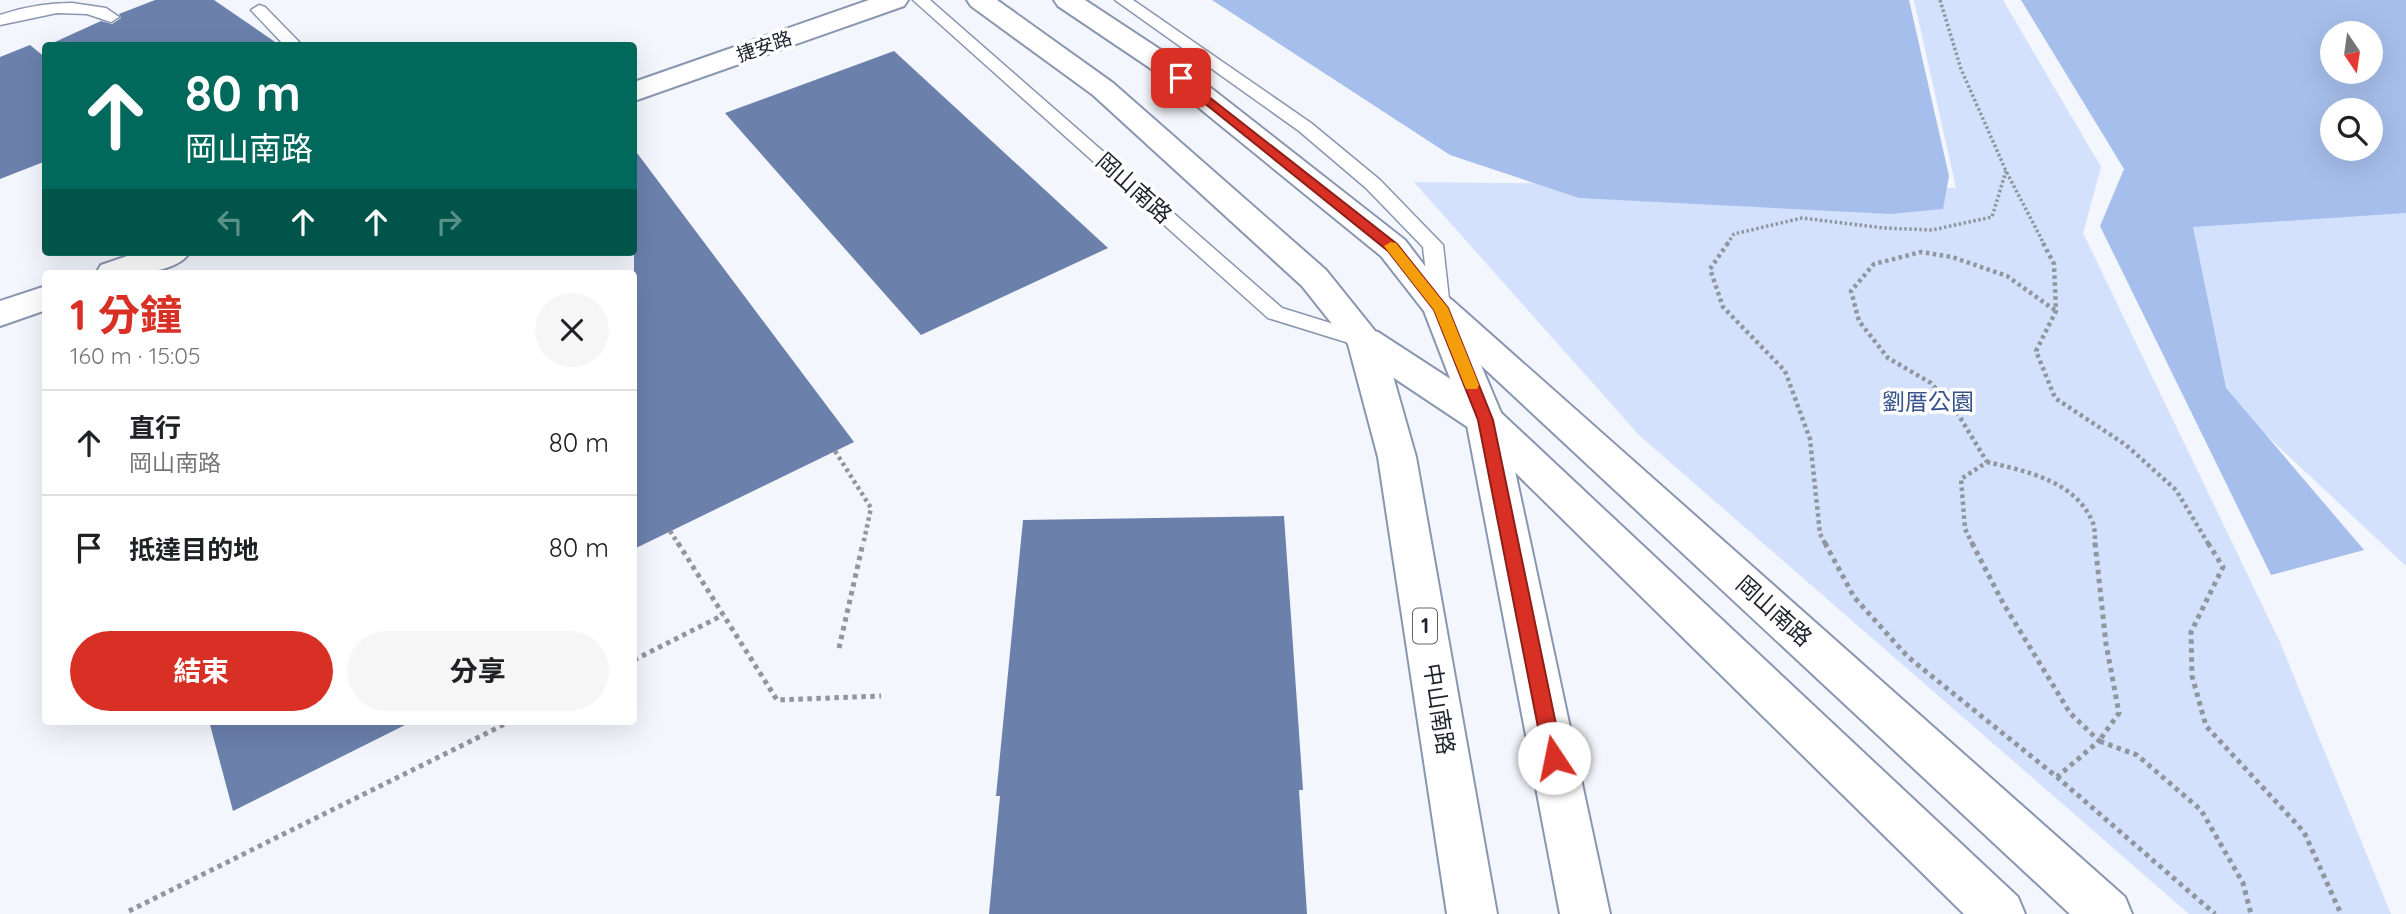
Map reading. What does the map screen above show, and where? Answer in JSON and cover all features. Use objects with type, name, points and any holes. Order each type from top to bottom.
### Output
[{"type":"main road","name":"捷安路","points":[[637,91],[895,0]]},
{"type":"main road","name":"岡山南路","points":[[980,0],[1103,89],[1314,278],[1365,341],[1485,420],[2000,914]]},
{"type":"main road","name":"岡山南路","points":[[1067,0],[1160,62],[1392,248],[1440,308],[2107,914]]},
{"type":"main road","points":[[122,270],[162,256]]},
{"type":"main road","points":[[0,314],[42,298]]},
{"type":"main road","points":[[1440,308],[1485,420],[1585,914]]},
{"type":"main road","name":"中山南路","points":[[1365,341],[1397,457],[1472,914]]},
{"type":"lane","name":"岡山南路","points":[[921,0],[1275,313],[1365,341]]},
{"type":"lane","points":[[1123,0],[1305,127],[1373,184],[1433,245],[1440,308]]},
{"type":"lane","points":[[0,20],[37,10],[62,8],[102,11],[111,18]]},
{"type":"lane","points":[[259,10],[291,42]]},
{"type":"path","points":[[1940,0],[1961,69],[2006,171],[2054,264],[2056,311],[2036,351],[2055,398],[2126,445],[2176,490],[2222,567],[2191,632],[2192,676],[2206,726],[2304,831],[2341,914]]},
{"type":"path","points":[[2006,171],[1992,217],[1932,230],[1884,228],[1802,218],[1734,234],[1710,269],[1723,307],[1785,371],[1810,439],[1820,534],[1854,597],[1908,657],[2057,778],[2215,914]]},
{"type":"path","points":[[2056,311],[2007,276],[1952,257],[1921,252],[1874,264],[1852,291],[1858,321],[1888,358],[1931,383],[1958,414],[1987,462],[2033,473],[2072,493],[2093,523],[2106,644],[2119,713],[2099,741],[2057,778]]},
{"type":"path","points":[[835,451],[871,508],[839,648]]},
{"type":"path","points":[[1987,462],[1961,479],[1965,529],[2003,603],[2070,713],[2099,741],[2137,755],[2201,810],[2243,883],[2251,914]]},
{"type":"path","points":[[670,531],[777,700],[881,696]]},
{"type":"path","points":[[637,658],[723,615]]},
{"type":"path","points":[[129,912],[503,725]]},
{"type":"green space","name":"劉厝公園","points":[[1914,0],[2003,0],[2101,167],[2083,233],[2279,640],[2391,914],[2189,914],[1640,436],[1414,182],[1956,188]]},
{"type":"green space","points":[[2406,192],[2406,566],[2201,374],[2161,222]]},
{"type":"shaded area","points":[[1212,0],[1909,0],[1949,176],[1943,209],[1890,214],[1579,198],[1450,155]]},
{"type":"shaded area","points":[[2021,0],[2406,0],[2406,213],[2193,227],[2226,388],[2364,550],[2271,575],[2100,226],[2124,169]]},
{"type":"building","points":[[155,0],[214,0],[275,42],[55,42],[101,21],[112,24],[121,18],[119,14]]},
{"type":"building","points":[[30,45],[42,55],[42,163],[0,179],[0,57]]},
{"type":"building","points":[[894,51],[1108,248],[921,335],[725,113]]},
{"type":"building","points":[[637,153],[854,442],[637,548],[637,270],[634,270],[634,256],[637,256]]},
{"type":"building","points":[[1284,516],[1303,790],[1299,790],[1307,914],[989,914],[1000,796],[996,796],[1023,520]]},
{"type":"building","points":[[210,725],[405,725],[233,811]]},
{"type":"slow traffic","points":[[1391,246],[1440,308],[1472,385]]},
{"type":"route","points":[[1181,78],[1392,248],[1440,308],[1485,420],[1554,758]]}]
